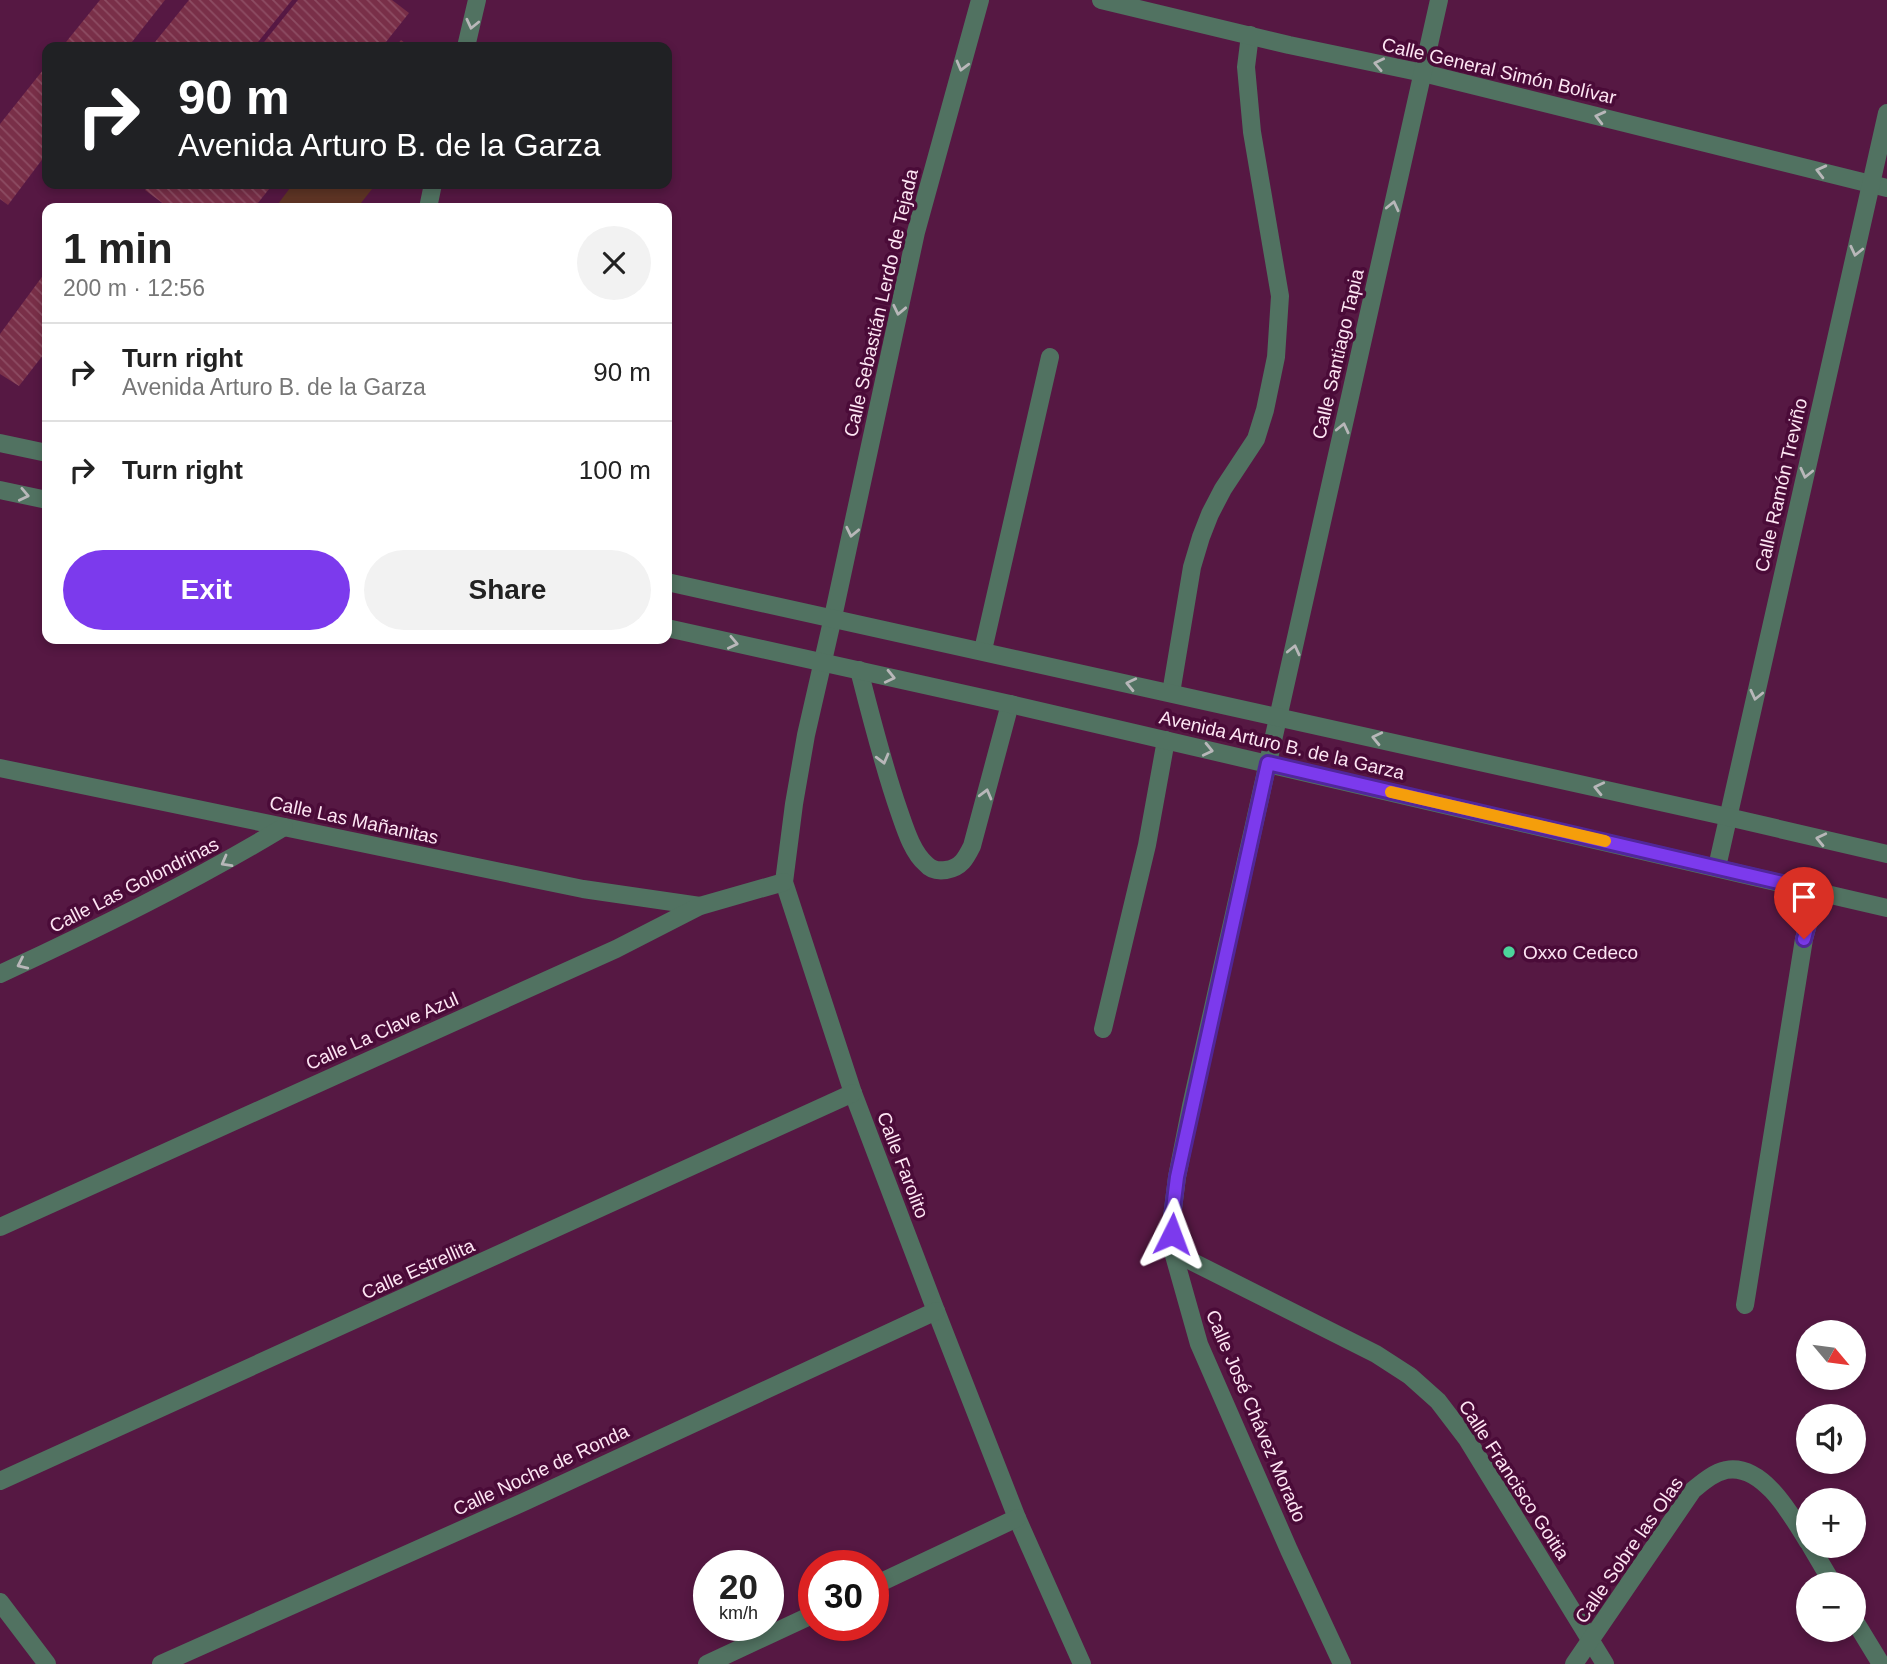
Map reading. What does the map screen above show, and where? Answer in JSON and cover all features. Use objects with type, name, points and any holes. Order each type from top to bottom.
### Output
[{"type":"street","points":[[467,42],[477,0]]},
{"type":"street","name":"Calle Sebastián Lerdo de Tejada","points":[[824,663],[916,232],[980,0]]},
{"type":"street","name":"Calle General Simón Bolívar","points":[[1101,0],[1423,73],[1879,186]]},
{"type":"street","name":"Calle Santiago Tapia","points":[[1268,763],[1439,0]]},
{"type":"street","points":[[1171,693],[1192,567],[1201,537],[1223,489],[1256,439],[1276,357],[1280,296],[1252,132],[1247,67],[1250,35]]},
{"type":"street","name":"Calle Ramón Treviño","points":[[1717,867],[1879,186],[1887,113]]},
{"type":"street","points":[[983,650],[1050,357]]},
{"type":"street","points":[[0,443],[42,452]]},
{"type":"street","points":[[0,490],[42,499]]},
{"type":"street","name":"Avenida Arturo B. de la Garza","points":[[672,583],[983,650],[1887,854]]},
{"type":"street","name":"Avenida Arturo B. de la Garza","points":[[672,629],[1268,763],[1887,908]]},
{"type":"street","name":"Calle Farolito","points":[[824,663],[806,736],[784,882],[853,1093],[936,1311],[1017,1518],[1082,1664]]},
{"type":"street","points":[[859,670],[888,779],[906,831],[924,863],[939,870],[959,866],[972,846],[1010,704]]},
{"type":"street","points":[[1103,1029],[1147,845],[1166,740]]},
{"type":"street","name":"Calle José Chávez Morado","points":[[1268,763],[1177,1177],[1172,1217],[1173,1252],[1199,1344],[1342,1664]]},
{"type":"street","name":"Calle Las Mañanitas","points":[[0,768],[583,889],[700,906]]},
{"type":"street","name":"Calle Las Golondrinas","points":[[0,974],[181,886],[284,827]]},
{"type":"street","name":"Calle La Clave Azul","points":[[0,1227],[616,949],[700,906],[784,882]]},
{"type":"street","points":[[1745,1306],[1804,939],[1817,891]]},
{"type":"street","name":"Calle Estrellita","points":[[0,1481],[853,1093]]},
{"type":"street","name":"Calle Francisco Goitia","points":[[1173,1252],[1376,1354],[1410,1376],[1438,1401],[1467,1439],[1605,1664]]},
{"type":"street","name":"Calle Noche de Ronda","points":[[162,1664],[526,1501],[936,1311]]},
{"type":"street","name":"Calle Sobre las Olas","points":[[1574,1664],[1693,1490],[1710,1476],[1726,1470],[1742,1470],[1759,1479],[1776,1494],[1796,1524]]},
{"type":"street","points":[[889,1578],[1017,1518]]},
{"type":"street","points":[[0,1602],[47,1664]]},
{"type":"street","points":[[707,1664],[798,1621]]},
{"type":"street","points":[[1866,1639],[1881,1664]]},
{"type":"shaded area","points":[[289,189],[372,189],[361,203],[279,203]]},
{"type":"building","points":[[100,0],[165,0],[132,42],[66,42]]},
{"type":"building","points":[[189,0],[292,0],[258,42],[155,42]]},
{"type":"building","points":[[298,0],[392,0],[409,13],[386,42],[264,42]]},
{"type":"building","points":[[42,71],[42,160],[8,205],[0,199],[0,124]]},
{"type":"building","points":[[269,189],[258,203],[162,203],[145,190]]},
{"type":"building","points":[[42,277],[42,356],[19,386],[0,374],[0,334]]},
{"type":"slow traffic","points":[[1391,792],[1605,841]]},
{"type":"place","name":"Oxxo Cedeco","points":[[1509,952]]},
{"type":"route","points":[[1172,1234],[1177,1177],[1191,1106],[1268,763],[1817,891],[1804,939]]}]
